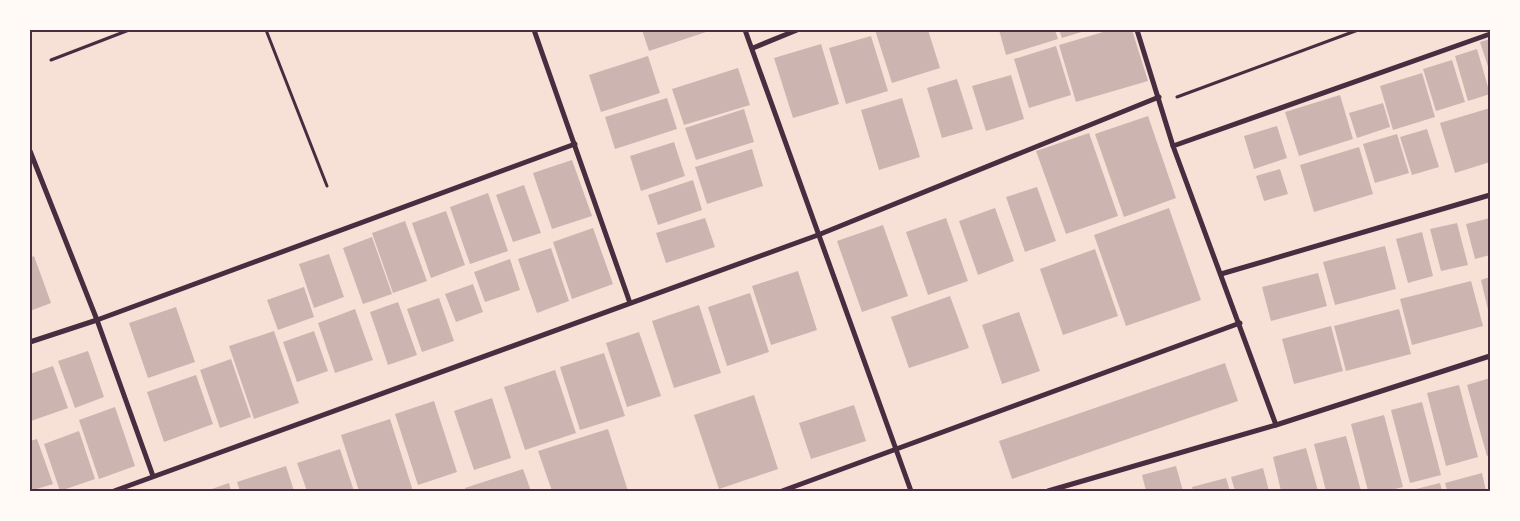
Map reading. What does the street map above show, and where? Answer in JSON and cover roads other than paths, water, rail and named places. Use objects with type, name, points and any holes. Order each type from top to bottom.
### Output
[{"type":"street","points":[[534,30],[630,303]]},
{"type":"street","points":[[745,30],[753,48],[818,236],[912,491]]},
{"type":"street","points":[[753,48],[797,30]]},
{"type":"street","points":[[1137,30],[1173,146],[1240,323],[1276,425]]},
{"type":"street","points":[[1173,146],[1490,34]]},
{"type":"street","points":[[114,491],[818,236],[1159,98]]},
{"type":"street","points":[[30,342],[97,320],[575,144]]},
{"type":"street","points":[[30,151],[97,320],[153,476]]},
{"type":"street","points":[[1221,274],[1490,196]]},
{"type":"street","points":[[782,491],[1240,323]]},
{"type":"street","points":[[1048,491],[1276,425],[1490,356]]}]
